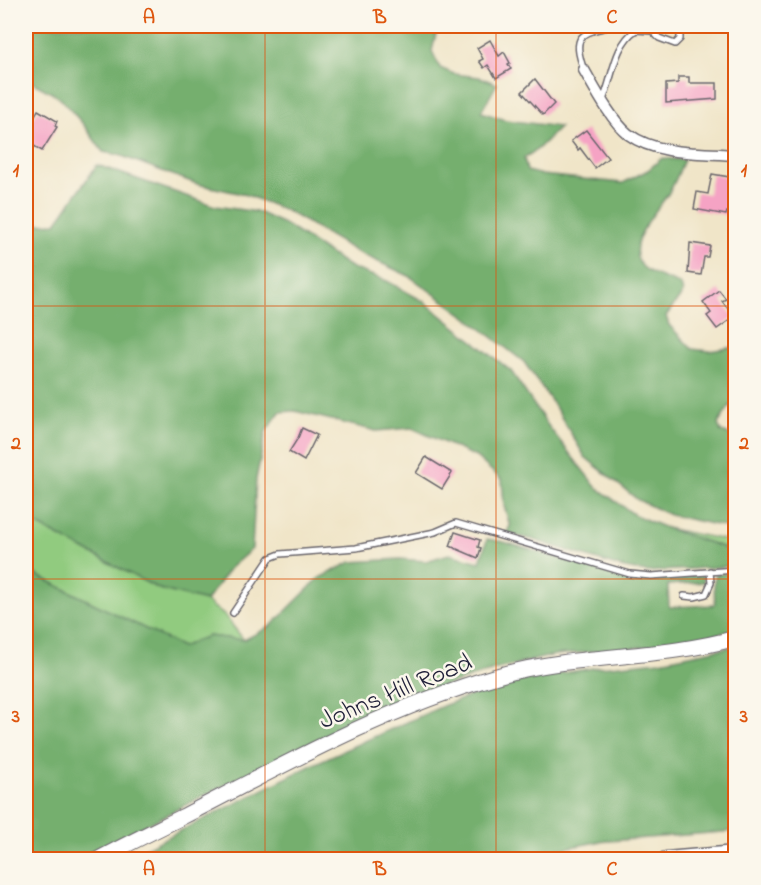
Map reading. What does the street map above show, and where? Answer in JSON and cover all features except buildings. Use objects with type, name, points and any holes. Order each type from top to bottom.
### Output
[{"type":"main road","name":"Johns Hill Road","points":[[97,860],[308,752],[412,705],[463,687],[538,666],[655,653],[735,638]]},
{"type":"main road","points":[[666,860],[735,854]]},
{"type":"street","points":[[584,70],[617,122],[627,133],[643,143],[666,149],[735,155]]},
{"type":"lane","points":[[584,70],[578,48],[583,34],[612,26]]},
{"type":"lane","points":[[603,100],[616,59],[629,35],[636,30],[652,31],[663,26]]},
{"type":"lane","points":[[652,31],[659,38],[675,44],[680,39],[680,33],[674,26]]},
{"type":"lane","points":[[233,613],[270,558],[280,554],[356,548],[435,532],[456,523],[630,574],[651,576],[735,570]]},
{"type":"lane","points":[[684,596],[694,597],[706,594],[711,584],[710,571]]},
{"type":"green space","points":[[26,26],[438,26],[432,51],[440,68],[454,74],[479,77],[497,84],[481,112],[506,120],[560,127],[538,149],[524,158],[527,171],[542,175],[623,183],[648,170],[662,158],[684,160],[675,182],[643,229],[636,249],[643,267],[681,285],[683,293],[666,316],[669,325],[692,349],[710,351],[735,347],[735,401],[718,424],[721,432],[735,436],[735,529],[670,515],[638,500],[585,457],[554,405],[524,362],[409,276],[357,252],[287,211],[247,195],[197,184],[119,155],[103,152],[83,124],[59,97],[26,79]]},
{"type":"green space","points":[[97,165],[215,206],[258,212],[284,224],[352,268],[387,281],[423,301],[511,371],[549,427],[596,487],[635,515],[722,547],[735,558],[735,566],[646,572],[620,567],[531,539],[506,534],[510,526],[504,506],[502,480],[476,457],[412,428],[376,431],[295,411],[280,412],[266,431],[256,479],[252,549],[230,568],[206,601],[159,589],[26,519],[26,217],[37,224],[56,223]]},
{"type":"green space","points":[[26,519],[159,589],[206,601],[225,616],[244,640],[208,636],[182,647],[26,570]]},
{"type":"green space","points":[[666,528],[735,542],[735,558],[722,547]]},
{"type":"green space","points":[[487,539],[624,577],[671,578],[703,575],[704,582],[668,585],[669,607],[715,605],[716,574],[735,573],[735,630],[675,644],[555,655],[497,669],[426,692],[351,724],[79,859],[26,859],[26,570],[182,647],[208,636],[244,640],[271,626],[319,578],[351,562],[400,559],[426,561],[449,554],[480,562]]},
{"type":"green space","points":[[735,646],[735,831],[597,842],[502,860],[122,860],[318,762],[445,705],[509,682],[599,667],[660,661]]}]
